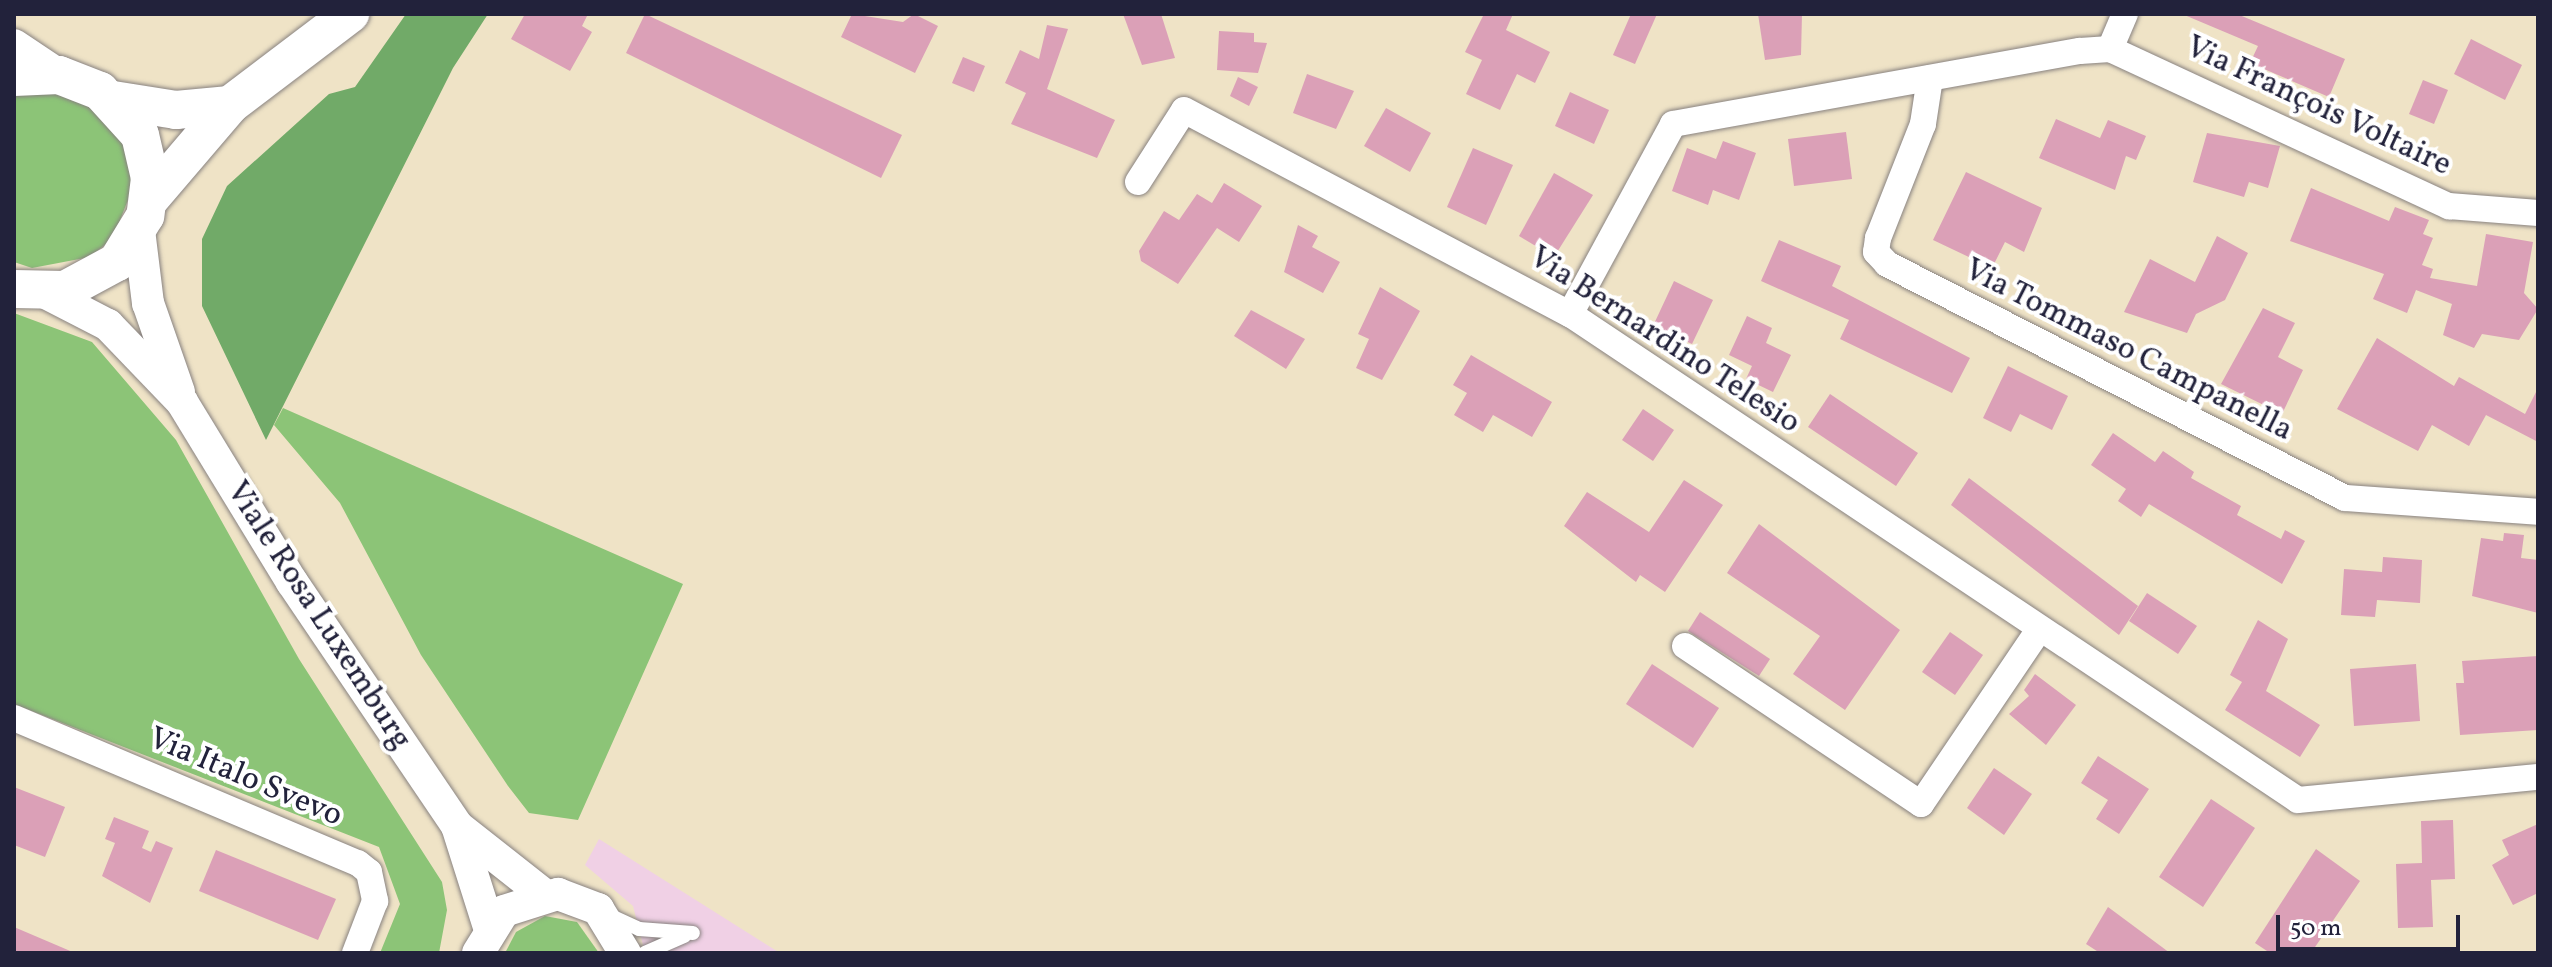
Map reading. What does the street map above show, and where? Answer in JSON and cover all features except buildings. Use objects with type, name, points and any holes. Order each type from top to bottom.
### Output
[{"type":"main road","points":[[30,291],[101,274],[230,105],[350,14]]},
{"type":"main road","points":[[14,77],[59,75],[113,100],[176,110],[230,105]]},
{"type":"main road","points":[[113,100],[140,135],[144,215]]},
{"type":"street","points":[[1570,314],[1673,124],[2110,49],[2125,14]]},
{"type":"street","points":[[14,45],[59,75]]},
{"type":"street","name":"Via François Voltaire","points":[[2110,49],[2449,206],[2538,213]]},
{"type":"street","name":"Via Tommaso Campanella","points":[[1930,78],[1923,124],[1878,238],[1876,252],[1887,264],[2345,498],[2538,512]]},
{"type":"street","name":"Via Bernardino Telesio","points":[[1138,182],[1184,110],[1570,314],[2039,630],[2298,800],[2538,777]]},
{"type":"street","name":"Viale Rosa Luxemburg","points":[[144,215],[148,303],[182,402]]},
{"type":"street","name":"Viale Rosa Luxemburg","points":[[30,291],[108,325],[182,402],[292,582],[457,826],[543,894],[598,909]]},
{"type":"street","points":[[1685,646],[1921,804],[2039,630]]},
{"type":"street","name":"Via Italo Svevo","points":[[14,718],[358,863],[369,872],[375,901],[355,953]]},
{"type":"street","name":"Viale Rosa Luxemburg","points":[[457,826],[484,940]]},
{"type":"street","name":"Viale Rosa Luxemburg","points":[[484,940],[522,899],[543,894]]},
{"type":"street","points":[[598,909],[625,953]]},
{"type":"lane","points":[[598,909],[639,929],[693,933],[645,953]]},
{"type":"shaded area","points":[[599,839],[780,953],[645,953],[633,906],[585,865]]},
{"type":"green space","points":[[406,14],[488,14],[453,68],[266,440],[202,306],[202,239],[227,186],[329,94],[355,87]]},
{"type":"green space","points":[[68,91],[118,125],[135,182],[113,238],[90,257],[32,268],[14,262],[14,95]]},
{"type":"green space","points":[[14,313],[92,342],[176,440],[299,659],[442,882],[447,910],[439,953],[380,953],[400,904],[379,847],[14,704]]},
{"type":"green space","points":[[283,408],[683,584],[578,820],[529,813],[508,786],[421,655],[340,503],[274,425]]},
{"type":"green space","points":[[545,916],[577,922],[599,953],[505,953],[516,932]]}]
